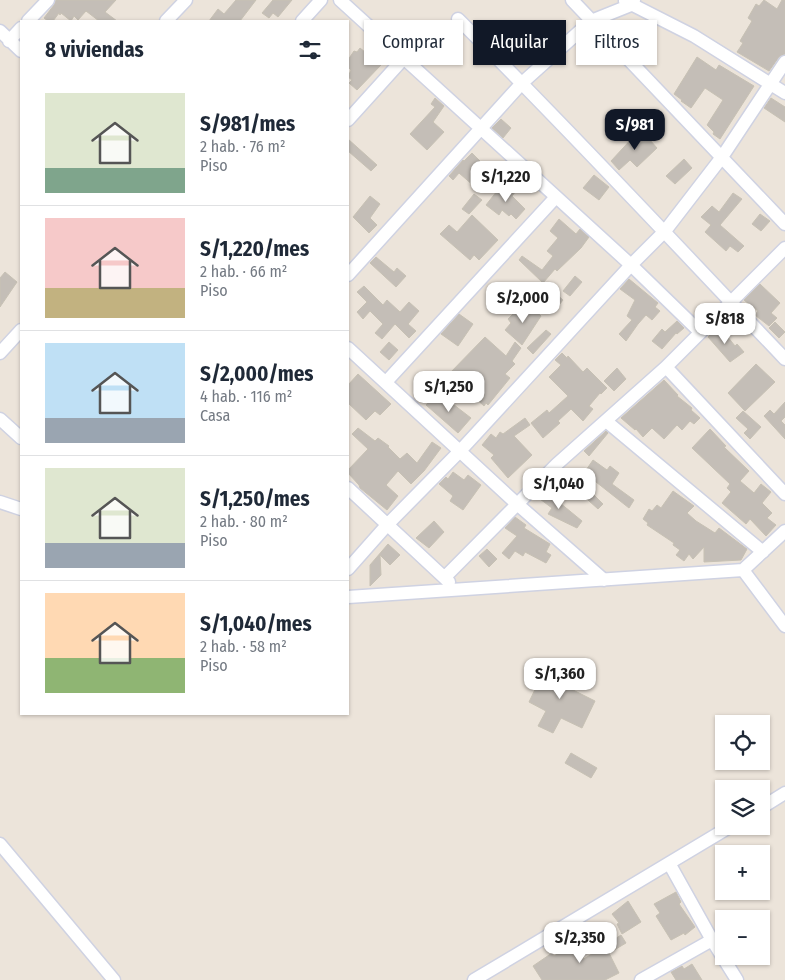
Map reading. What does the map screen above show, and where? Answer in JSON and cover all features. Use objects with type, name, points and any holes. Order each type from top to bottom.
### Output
[{"type":"street","points":[[29,20],[48,0]]},
{"type":"street","points":[[167,20],[186,0]]},
{"type":"street","points":[[303,20],[321,0]]},
{"type":"street","points":[[340,0],[364,22]]},
{"type":"street","points":[[572,0],[591,20]]},
{"type":"street","points":[[594,20],[630,2],[694,36],[785,93]]},
{"type":"street","points":[[458,19],[665,231],[785,359]]},
{"type":"street","points":[[9,41],[20,29]]},
{"type":"street","points":[[0,31],[20,50]]},
{"type":"street","points":[[349,274],[522,83],[576,35]]},
{"type":"street","points":[[349,568],[387,525],[460,451],[631,265],[665,231],[722,157],[785,62]]},
{"type":"street","points":[[349,119],[398,65]]},
{"type":"street","points":[[412,65],[631,265],[700,332]]},
{"type":"street","points":[[635,65],[785,224]]},
{"type":"street","points":[[386,382],[556,197]]},
{"type":"street","points":[[444,576],[516,503],[666,366],[785,248]]},
{"type":"street","points":[[0,353],[20,331]]},
{"type":"street","points":[[349,349],[516,503],[604,580]]},
{"type":"street","points":[[666,366],[785,494]]},
{"type":"street","points":[[0,419],[20,437]]},
{"type":"street","points":[[606,421],[763,552]]},
{"type":"street","points":[[349,489],[444,576],[456,590]]},
{"type":"street","points":[[0,502],[20,509]]},
{"type":"street","points":[[349,597],[743,570],[785,531]]},
{"type":"street","points":[[743,570],[785,626]]},
{"type":"street","points":[[770,802],[785,793]]},
{"type":"street","points":[[474,980],[716,835]]},
{"type":"street","points":[[0,844],[114,980]]},
{"type":"street","points":[[669,863],[712,940],[738,980]]},
{"type":"street","points":[[641,980],[712,940]]},
{"type":"building","points":[[56,0],[116,0],[105,12],[116,20],[98,20],[86,11],[78,20],[74,16],[70,20],[59,13],[54,20],[47,20],[44,18]]},
{"type":"building","points":[[236,0],[256,0],[241,20],[210,20],[218,9],[224,14]]},
{"type":"building","points":[[273,0],[292,0],[278,17],[273,13],[269,18],[262,13]]},
{"type":"building","points":[[764,0],[777,9],[782,0],[785,0],[785,54],[779,57],[769,71],[737,52],[743,43],[740,41],[752,21],[748,18],[756,4],[759,6]]},
{"type":"building","points":[[360,48],[364,51],[364,65],[381,65],[357,90],[349,83],[352,80],[349,78],[351,70],[349,68],[349,58],[354,51],[357,52]]},
{"type":"building","points":[[697,57],[716,70],[719,65],[754,86],[720,139],[713,134],[714,132],[707,125],[723,100],[705,88],[691,108],[674,94]]},
{"type":"building","points":[[435,98],[444,106],[433,122],[444,132],[427,150],[410,134],[435,107],[431,104]]},
{"type":"building","points":[[771,98],[785,107],[785,122],[764,108]]},
{"type":"building","points":[[501,119],[511,128],[503,138],[492,128]]},
{"type":"building","points":[[642,131],[657,148],[637,167],[630,160],[619,170],[611,161],[636,134],[638,135]]},
{"type":"building","points":[[349,140],[377,165],[371,171],[349,152]]},
{"type":"building","points":[[472,153],[489,170],[474,186],[459,173],[453,180],[449,176]]},
{"type":"building","points":[[684,159],[692,168],[675,184],[666,176]]},
{"type":"building","points":[[594,175],[609,187],[599,200],[583,188]]},
{"type":"building","points":[[501,186],[506,190],[509,186],[516,191],[512,196],[525,209],[516,219],[511,214],[509,216],[502,210],[499,215],[486,205]]},
{"type":"building","points":[[733,193],[742,199],[720,225],[744,246],[738,252],[730,246],[726,251],[705,232],[711,225],[701,217],[712,206],[719,212]]},
{"type":"building","points":[[474,194],[482,200],[469,214],[462,209]]},
{"type":"building","points":[[370,196],[380,204],[370,218],[377,225],[369,233],[353,217]]},
{"type":"building","points":[[760,214],[770,221],[761,231],[752,224]]},
{"type":"building","points":[[472,215],[498,240],[479,260],[474,255],[470,260],[440,234],[449,225],[457,232]]},
{"type":"building","points":[[559,219],[576,234],[580,229],[589,237],[581,248],[557,271],[555,269],[543,283],[519,260],[522,256],[542,270],[553,256],[547,251],[558,238],[550,231]]},
{"type":"building","points":[[376,257],[394,272],[397,268],[406,276],[396,287],[370,263]]},
{"type":"building","points":[[5,272],[17,282],[0,307],[0,278]]},
{"type":"building","points":[[575,276],[582,282],[570,296],[563,291]]},
{"type":"building","points":[[629,279],[658,303],[655,307],[660,311],[652,320],[646,315],[626,341],[619,334],[632,320],[627,316],[635,300],[620,289]]},
{"type":"building","points":[[543,283],[563,300],[559,305],[537,290]]},
{"type":"building","points":[[760,284],[780,303],[771,313],[777,318],[769,326],[755,315],[758,311],[744,300]]},
{"type":"building","points":[[364,286],[383,305],[387,300],[400,312],[409,302],[419,311],[408,324],[416,331],[409,338],[395,324],[382,339],[375,333],[383,324],[370,311],[363,319],[357,312],[367,302],[357,292]]},
{"type":"building","points":[[528,304],[541,316],[522,345],[505,330],[511,323],[508,319],[515,312],[518,315]]},
{"type":"building","points":[[459,314],[473,324],[458,346],[441,334]]},
{"type":"building","points":[[677,321],[684,328],[676,333],[662,349],[652,341],[662,329],[665,332]]},
{"type":"building","points":[[775,322],[785,332],[779,338],[769,328]]},
{"type":"building","points":[[719,326],[735,346],[737,344],[744,352],[730,362],[708,337]]},
{"type":"building","points":[[546,330],[551,334],[533,354],[527,348]]},
{"type":"building","points":[[485,337],[506,356],[515,342],[521,348],[512,361],[515,364],[505,374],[510,378],[488,405],[486,403],[484,406],[449,374]]},
{"type":"building","points":[[389,342],[398,350],[389,360],[380,352]]},
{"type":"building","points":[[562,353],[567,358],[568,356],[583,372],[587,368],[607,388],[589,406],[593,409],[583,421],[571,409],[558,421],[560,423],[543,438],[531,423],[547,410],[549,413],[568,396],[549,377],[561,365],[555,360]]},
{"type":"building","points":[[756,364],[775,382],[745,411],[728,393]]},
{"type":"building","points":[[617,368],[626,379],[614,391],[604,381]]},
{"type":"building","points":[[358,374],[391,404],[380,415],[375,411],[366,420],[349,404],[349,384]]},
{"type":"building","points":[[664,380],[677,396],[692,408],[691,410],[700,418],[694,424],[690,421],[682,430],[677,425],[664,439],[652,428],[643,437],[621,418]]},
{"type":"building","points":[[435,395],[443,401],[445,398],[471,418],[458,433],[426,405]]},
{"type":"building","points":[[785,402],[785,417],[781,421],[785,425],[785,439],[764,416],[770,410],[774,414]]},
{"type":"building","points":[[743,411],[761,427],[750,439],[744,433],[748,429],[736,418]]},
{"type":"building","points":[[525,418],[530,425],[514,436],[532,455],[508,478],[491,458],[494,455],[482,445],[491,434],[496,438],[500,432],[503,434]]},
{"type":"building","points":[[358,428],[375,441],[378,438],[389,446],[400,459],[407,453],[417,463],[432,442],[441,448],[424,471],[411,484],[398,471],[386,485],[398,496],[387,510],[360,488],[349,474],[349,469],[368,449],[352,434]]},
{"type":"building","points":[[710,429],[726,446],[724,447],[749,471],[740,481],[754,493],[761,484],[771,492],[762,503],[772,513],[767,518],[776,525],[766,536],[750,519],[746,524],[722,503],[731,492],[727,488],[730,484],[692,448]]},
{"type":"building","points":[[606,431],[608,433],[589,456],[584,451]]},
{"type":"building","points":[[593,460],[607,470],[610,466],[619,473],[612,484],[634,500],[629,508],[591,478],[584,485],[603,504],[598,509],[579,492],[575,495],[571,492]]},
{"type":"building","points":[[453,472],[464,480],[468,475],[481,485],[463,510],[450,501],[453,496],[439,484],[446,477],[448,479]]},
{"type":"building","points":[[543,489],[582,521],[577,528],[548,514],[552,508],[536,496]]},
{"type":"building","points":[[673,491],[694,506],[687,513],[696,521],[715,533],[719,528],[747,549],[741,560],[704,562],[704,547],[693,559],[689,554],[684,561],[676,555],[680,550],[673,545],[674,543],[647,525],[648,523],[643,519],[649,509],[652,511],[657,505],[661,508]]},
{"type":"building","points":[[515,517],[526,525],[524,528],[550,544],[546,552],[551,555],[546,563],[525,552],[523,556],[515,551],[509,559],[502,553],[517,536],[505,528]]},
{"type":"building","points":[[434,521],[444,532],[429,548],[416,538]]},
{"type":"building","points":[[388,544],[400,555],[390,565],[380,555],[381,575],[370,586],[370,565]]},
{"type":"building","points":[[487,549],[497,559],[489,567],[479,556]]},
{"type":"building","points":[[549,666],[563,673],[565,669],[574,673],[570,681],[574,684],[571,689],[595,701],[582,728],[561,718],[553,733],[538,726],[546,711],[529,702],[542,675],[544,676]]},
{"type":"building","points":[[571,753],[597,768],[591,778],[565,763]]},
{"type":"building","points":[[676,892],[681,902],[679,904],[695,927],[685,935],[684,933],[671,940],[656,916],[660,913],[654,904]]},
{"type":"building","points":[[628,901],[641,922],[622,934],[617,924],[619,923],[612,914]]},
{"type":"building","points":[[621,935],[626,943],[609,953],[619,973],[605,980],[542,980],[533,966],[552,953],[554,956],[574,944],[584,959]]},
{"type":"building","points":[[692,964],[702,980],[676,980],[671,972],[682,966],[684,969]]}]
